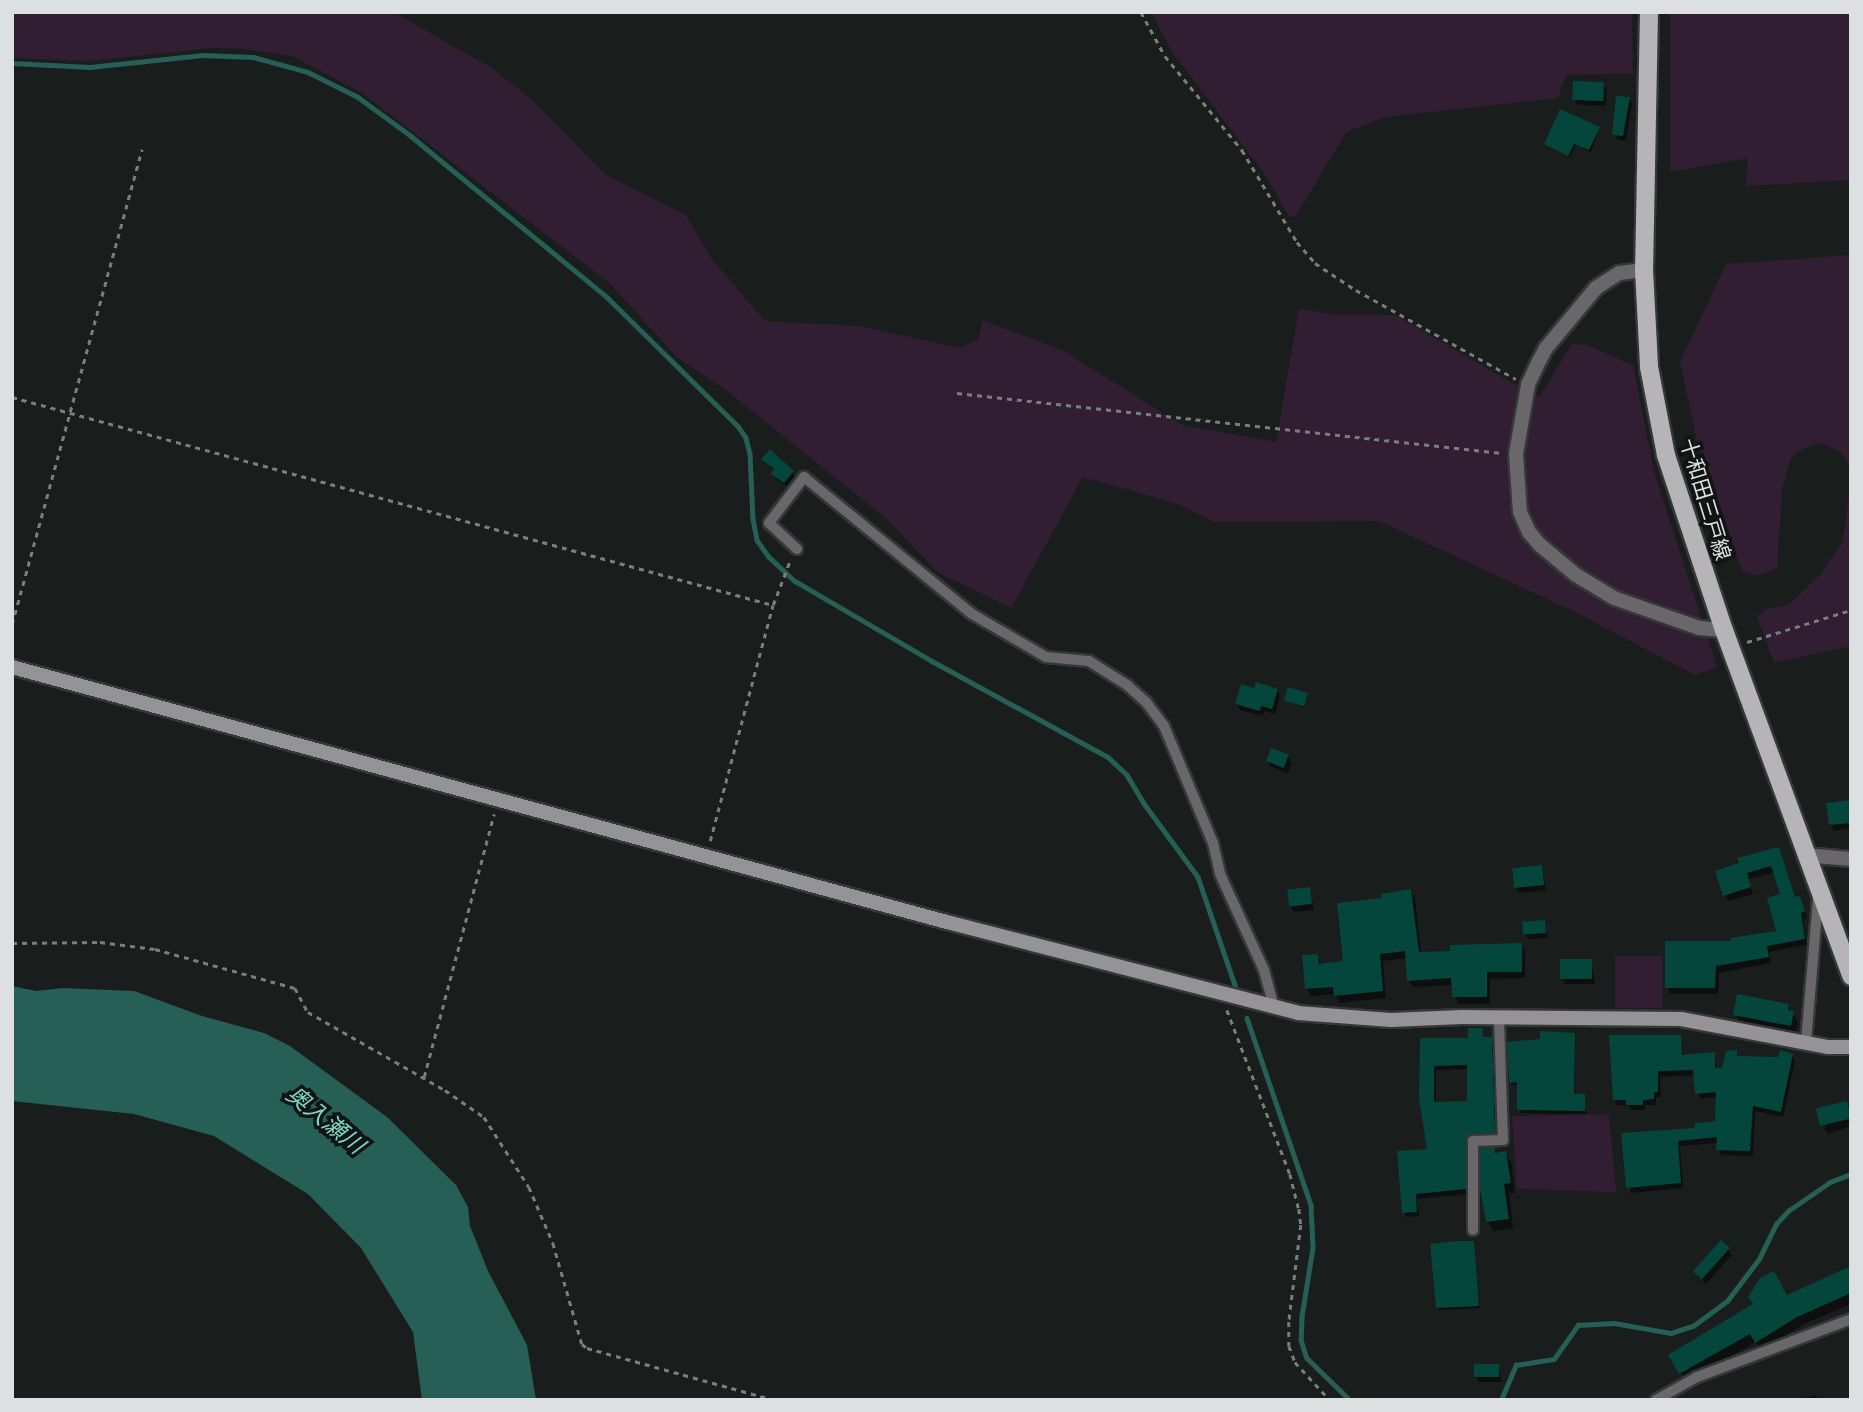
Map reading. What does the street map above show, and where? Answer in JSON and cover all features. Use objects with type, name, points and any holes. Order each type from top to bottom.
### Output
[{"type":"main road","name":"十和田三戸線","points":[[1649,12],[1644,270],[1649,367],[1666,455],[1819,895],[1851,976]]},
{"type":"street","points":[[1644,270],[1619,273],[1596,288],[1546,348],[1528,385],[1516,454],[1520,513],[1529,532],[1540,545],[1576,575],[1614,597],[1728,638]]},
{"type":"street","points":[[12,667],[498,801],[1274,1007],[1331,1017],[1379,1019],[1681,1019],[1828,1047],[1851,1047]]},
{"type":"street","points":[[1805,855],[1851,859]]},
{"type":"lane","points":[[797,548],[769,523],[804,477],[972,614],[1046,657],[1088,661],[1127,685],[1146,702],[1164,726],[1213,843],[1220,874],[1264,971],[1274,1007]]},
{"type":"lane","points":[[1806,1042],[1819,895]]},
{"type":"lane","points":[[1474,1230],[1473,1140],[1503,1140],[1499,1017]]},
{"type":"lane","points":[[1656,1400],[1697,1377],[1851,1319]]},
{"type":"path","points":[[1141,12],[1165,56],[1242,150],[1297,242],[1315,263],[1356,290],[1528,385]]},
{"type":"path","points":[[12,624],[142,149]]},
{"type":"path","points":[[957,393],[1516,454]]},
{"type":"path","points":[[12,397],[773,605]]},
{"type":"path","points":[[706,857],[773,605],[788,563]]},
{"type":"path","points":[[1728,638],[1851,610]]},
{"type":"path","points":[[424,1077],[498,801]]},
{"type":"path","points":[[12,943],[100,942],[155,949],[295,988],[308,1012],[424,1077],[484,1117],[529,1187],[553,1243],[582,1344],[587,1348],[775,1400]]},
{"type":"path","points":[[1220,994],[1290,1174],[1299,1209],[1300,1236],[1289,1322],[1289,1346],[1295,1362],[1330,1400]]},
{"type":"shaded area","points":[[12,12],[393,12],[490,67],[529,97],[606,175],[686,215],[711,258],[765,321],[860,326],[960,348],[979,339],[982,320],[1062,350],[1182,425],[1276,442],[1299,309],[1329,314],[1395,315],[1514,384],[1540,396],[1572,344],[1587,345],[1633,365],[1654,472],[1717,667],[1695,675],[1575,612],[1379,521],[1214,522],[1178,504],[1083,477],[1011,608],[937,572],[887,519],[727,391],[677,357],[608,282],[362,93],[292,56],[244,49],[212,48],[89,61],[12,58]]},
{"type":"shaded area","points":[[1151,12],[1632,12],[1633,74],[1566,75],[1558,98],[1386,117],[1346,132],[1296,216],[1289,217],[1264,173],[1172,52]]},
{"type":"shaded area","points":[[1670,12],[1851,12],[1851,180],[1746,186],[1748,158],[1670,172]]},
{"type":"shaded area","points":[[1851,255],[1851,468],[1840,452],[1822,443],[1804,448],[1791,457],[1782,489],[1777,568],[1758,576],[1742,571],[1699,449],[1680,362],[1726,264]]},
{"type":"shaded area","points":[[1851,479],[1851,646],[1774,663],[1757,617],[1764,610],[1788,605],[1820,575],[1843,542]]},
{"type":"shaded area","points":[[1615,956],[1662,956],[1662,1008],[1615,1008]]},
{"type":"shaded area","points":[[1609,1114],[1616,1192],[1517,1189],[1512,1116]]},
{"type":"water","name":"奥入瀬川","points":[[12,986],[36,991],[63,988],[134,991],[202,1016],[264,1033],[290,1046],[387,1117],[456,1185],[468,1207],[470,1226],[488,1271],[527,1345],[536,1400],[422,1400],[413,1332],[361,1248],[308,1194],[214,1136],[134,1114],[12,1101]]},
{"type":"building","points":[[1573,81],[1604,82],[1603,101],[1572,100]]},
{"type":"building","points":[[1616,96],[1630,97],[1623,136],[1612,135]]},
{"type":"building","points":[[1560,109],[1600,127],[1589,150],[1574,144],[1568,156],[1544,144]]},
{"type":"building","points":[[770,449],[794,471],[784,483],[771,474],[774,469],[761,459]]},
{"type":"building","points":[[1256,682],[1278,689],[1272,709],[1261,706],[1260,711],[1235,704],[1241,684],[1254,688]]},
{"type":"building","points":[[1288,687],[1308,693],[1304,707],[1284,700]]},
{"type":"building","points":[[1271,748],[1289,755],[1284,768],[1266,761]]},
{"type":"building","points":[[1851,800],[1851,823],[1829,825],[1826,803]]},
{"type":"building","points":[[1779,847],[1795,897],[1800,896],[1805,911],[1801,913],[1805,939],[1767,946],[1769,957],[1716,966],[1715,988],[1665,988],[1665,941],[1731,941],[1730,938],[1776,931],[1767,898],[1780,894],[1771,866],[1747,873],[1751,887],[1723,896],[1715,871],[1739,863],[1737,858]]},
{"type":"building","points":[[1542,865],[1544,885],[1514,888],[1512,868]]},
{"type":"building","points":[[1310,887],[1312,904],[1289,907],[1287,890]]},
{"type":"building","points":[[1411,889],[1419,952],[1450,951],[1450,945],[1522,943],[1522,972],[1487,972],[1487,997],[1452,997],[1451,978],[1407,981],[1405,951],[1380,954],[1383,991],[1334,996],[1333,987],[1305,989],[1302,955],[1318,954],[1319,964],[1343,961],[1337,903],[1382,898],[1381,894]]},
{"type":"building","points":[[1545,920],[1546,933],[1523,935],[1522,922]]},
{"type":"building","points":[[1560,959],[1592,959],[1592,979],[1560,979]]},
{"type":"building","points":[[1737,994],[1789,1004],[1788,1010],[1794,1011],[1791,1026],[1733,1015]]},
{"type":"building","points":[[1468,1028],[1483,1028],[1483,1037],[1492,1037],[1495,1133],[1472,1134],[1466,1138],[1466,1189],[1416,1194],[1417,1212],[1402,1213],[1397,1151],[1427,1149],[1419,1098],[1420,1038],[1468,1038]],"holes":[[[1467,1065],[1467,1101],[1434,1102],[1434,1066]]]},
{"type":"building","points":[[1540,1031],[1575,1033],[1574,1094],[1585,1094],[1585,1111],[1517,1110],[1517,1082],[1509,1083],[1507,1042],[1540,1039]]},
{"type":"building","points":[[1609,1035],[1681,1035],[1682,1055],[1715,1052],[1715,1068],[1722,1068],[1726,1051],[1737,1050],[1737,1056],[1778,1057],[1780,1050],[1793,1054],[1781,1112],[1753,1106],[1750,1151],[1716,1150],[1717,1137],[1678,1141],[1681,1183],[1626,1188],[1621,1133],[1695,1128],[1695,1123],[1715,1121],[1716,1092],[1695,1094],[1693,1070],[1658,1071],[1658,1092],[1654,1092],[1654,1099],[1643,1100],[1643,1105],[1626,1105],[1626,1100],[1613,1100]]},
{"type":"building","points":[[1847,1101],[1851,1119],[1820,1126],[1816,1108]]},
{"type":"building","points":[[1480,1148],[1495,1148],[1495,1153],[1506,1151],[1511,1183],[1504,1184],[1509,1219],[1486,1222],[1480,1188]]},
{"type":"building","points":[[1721,1240],[1730,1248],[1702,1279],[1693,1271]]},
{"type":"building","points":[[1474,1241],[1479,1306],[1436,1308],[1430,1244]]},
{"type":"building","points":[[1851,1266],[1851,1293],[1797,1317],[1755,1343],[1750,1334],[1679,1374],[1668,1355],[1753,1304],[1748,1297],[1760,1278],[1774,1271],[1787,1295]]},
{"type":"building","points":[[1474,1364],[1499,1364],[1499,1377],[1474,1377]]},
{"type":"waterway","points":[[12,63],[90,67],[202,55],[253,57],[308,72],[358,97],[411,136],[608,298],[738,426],[746,438],[750,454],[753,519],[757,540],[768,556],[795,581],[932,661],[1108,757],[1127,775],[1143,802],[1198,877],[1236,988]]},
{"type":"waterway","points":[[1247,1018],[1311,1205],[1313,1248],[1301,1340],[1307,1358],[1350,1400]]},
{"type":"waterway","points":[[1501,1400],[1516,1365],[1554,1359],[1578,1325],[1614,1323],[1671,1333],[1693,1326],[1727,1301],[1759,1259],[1776,1224],[1788,1211],[1830,1182],[1851,1174]]}]
